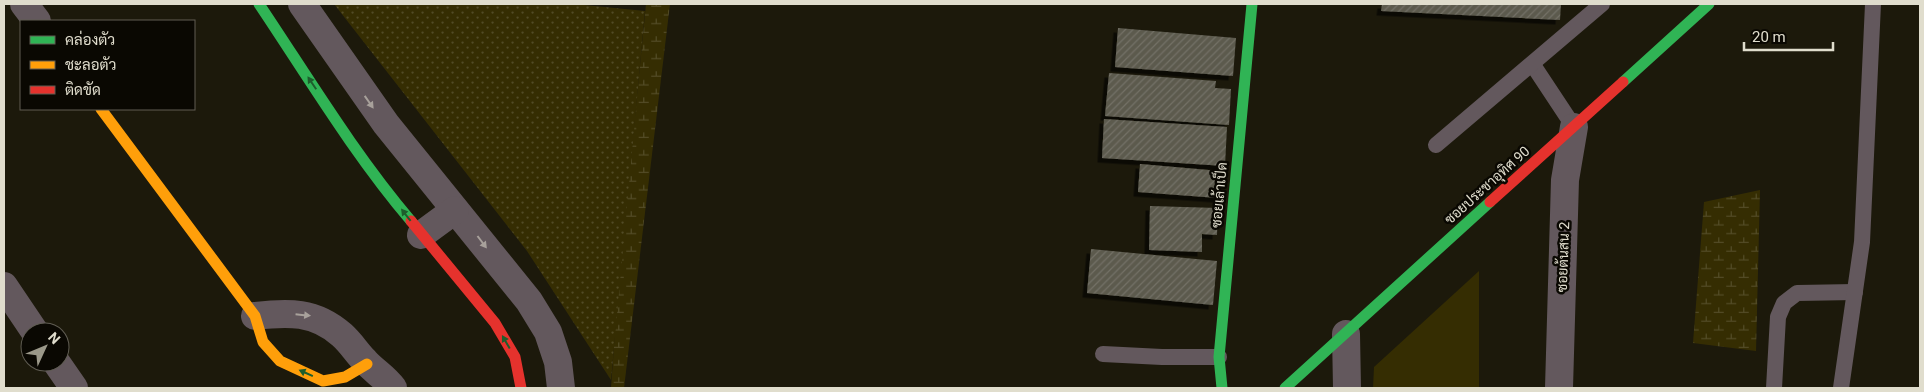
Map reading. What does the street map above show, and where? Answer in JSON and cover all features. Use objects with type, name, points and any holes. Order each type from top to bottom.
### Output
[{"type":"street","points":[[24,4],[36,20]]},
{"type":"street","points":[[259,4],[349,138],[421,235],[472,293],[495,323],[515,357],[520,388]]},
{"type":"street","points":[[302,4],[386,124],[529,301],[548,332],[558,362],[562,388]]},
{"type":"street","name":"ซอยเล้าเป็ด","points":[[1222,388],[1219,357],[1252,4]]},
{"type":"street","name":"ซอยประชาอุทิศ 90","points":[[1285,388],[1709,4]]},
{"type":"street","points":[[102,110],[254,316],[263,342],[280,361],[323,381],[344,377],[367,364]]},
{"type":"street","name":"ซอยต้นสน 2","points":[[1559,388],[1565,180],[1574,127]]},
{"type":"street","points":[[421,235],[455,210]]},
{"type":"street","points":[[4,286],[28,322]]},
{"type":"street","points":[[254,316],[280,313],[311,316],[342,334],[367,364],[386,379],[393,388]]},
{"type":"street","points":[[1346,334],[1347,388]]},
{"type":"street","points":[[63,372],[74,388]]},
{"type":"lane","points":[[1436,145],[1533,65],[1602,4]]},
{"type":"lane","points":[[1841,388],[1862,242],[1873,4]]},
{"type":"lane","points":[[1533,65],[1574,127]]},
{"type":"lane","points":[[1774,388],[1778,318],[1784,303],[1797,293],[1855,292]]},
{"type":"lane","points":[[1103,354],[1219,357]]},
{"type":"green space","points":[[334,4],[574,4],[645,11],[611,380],[527,251]]},
{"type":"green space","points":[[646,4],[670,4],[624,388],[611,388],[618,289]]},
{"type":"green space","points":[[1760,190],[1756,351],[1693,343],[1704,202]]},
{"type":"green space","points":[[1479,271],[1479,388],[1373,388],[1374,367]]},
{"type":"building","points":[[1382,4],[1561,4],[1560,20],[1381,11]]},
{"type":"building","points":[[1118,28],[1236,38],[1233,76],[1115,67]]},
{"type":"building","points":[[1109,73],[1216,81],[1215,88],[1231,89],[1229,125],[1105,116]]},
{"type":"building","points":[[1104,119],[1227,127],[1225,166],[1102,158]]},
{"type":"building","points":[[1140,164],[1220,171],[1218,198],[1138,192]]},
{"type":"building","points":[[1150,206],[1218,208],[1217,235],[1202,234],[1202,252],[1149,250]]},
{"type":"building","points":[[1091,249],[1217,261],[1213,305],[1087,293]]},
{"type":"traffic: fast","points":[[259,4],[351,142],[411,221]]},
{"type":"traffic: fast","points":[[1222,388],[1219,357],[1252,4]]},
{"type":"traffic: fast","points":[[1623,82],[1709,4]]},
{"type":"traffic: fast","points":[[1285,388],[1490,202]]},
{"type":"traffic: slow","points":[[102,110],[255,316],[263,342],[280,361],[323,381],[345,377],[367,364]]},
{"type":"traffic: jam","points":[[1490,202],[1623,82]]},
{"type":"traffic: jam","points":[[411,221],[495,323],[515,357],[521,388]]}]
